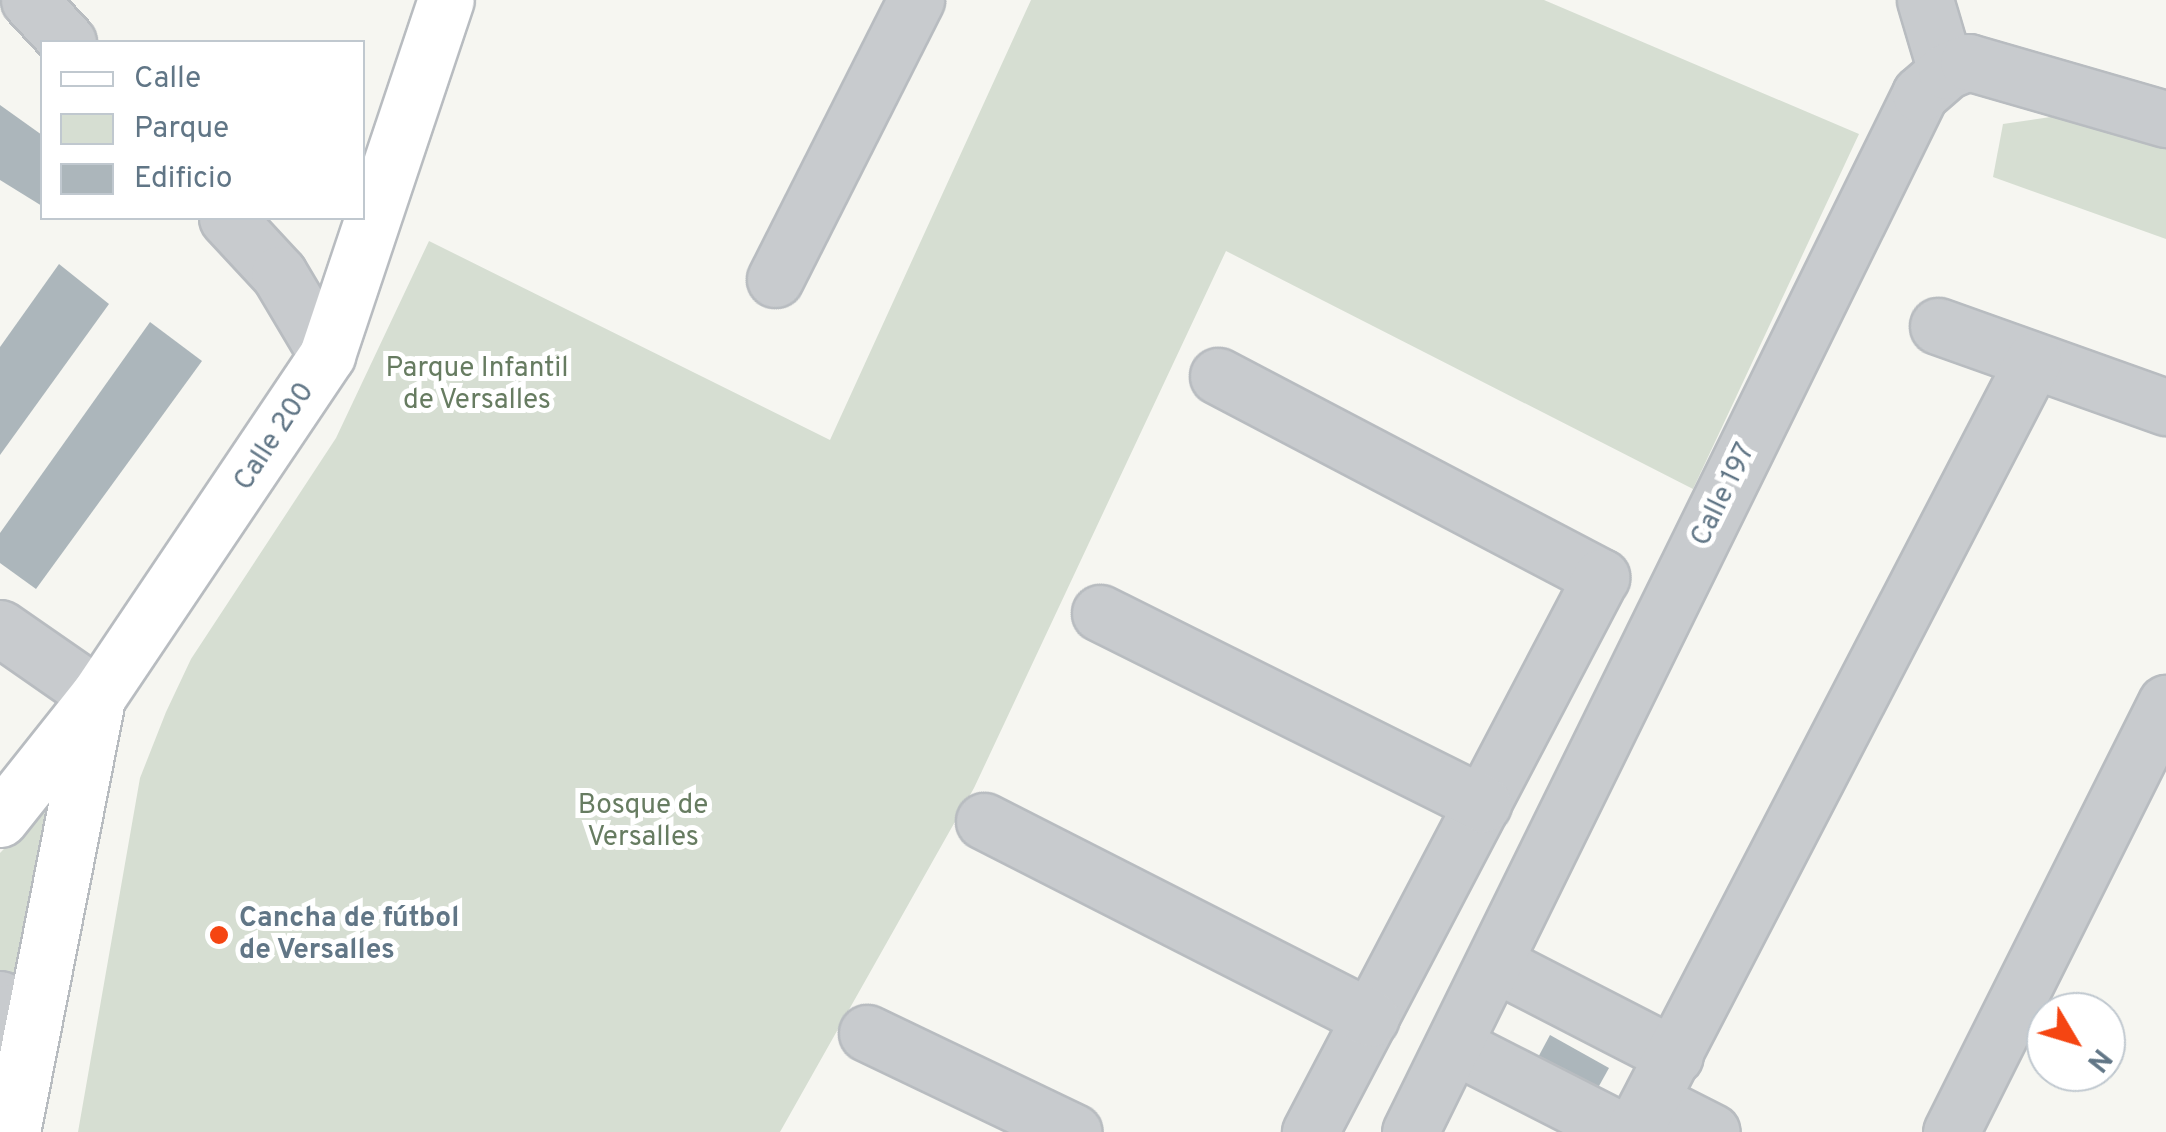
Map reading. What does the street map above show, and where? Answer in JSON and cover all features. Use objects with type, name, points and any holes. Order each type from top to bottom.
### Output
[{"type":"main road","name":"Calle 200","points":[[0,819],[98,696],[327,355],[446,0]]},
{"type":"main road","points":[[12,1132],[98,696]]},
{"type":"street","points":[[29,0],[66,40]]},
{"type":"street","points":[[774,279],[916,0]]},
{"type":"street","points":[[1925,0],[1946,71],[1968,62],[1990,66],[2166,118]]},
{"type":"street","name":"Calle 197","points":[[1410,1131],[1496,964],[1905,118],[1946,71]]},
{"type":"street","points":[[229,220],[279,274],[327,355]]},
{"type":"street","points":[[1938,326],[2166,407]]},
{"type":"street","points":[[1646,1105],[2033,361]]},
{"type":"street","points":[[1218,376],[1601,578],[1322,1111],[1410,1131]]},
{"type":"street","points":[[1100,612],[1482,804]]},
{"type":"street","points":[[0,628],[98,696]]},
{"type":"street","points":[[1951,1132],[2166,703]]},
{"type":"street","points":[[984,820],[1371,1018]]},
{"type":"street","points":[[1496,964],[1646,1105]]},
{"type":"street","points":[[0,999],[10,1012],[4,1132]]},
{"type":"street","points":[[868,1033],[1074,1132]]},
{"type":"street","points":[[1455,1046],[1646,1105],[1712,1132]]},
{"type":"green space","name":"Bosque de Versalles","points":[[1031,0],[1544,0],[1859,134],[1693,489],[1226,251],[974,788],[780,1132],[78,1132],[140,778],[166,712],[191,659],[336,438],[429,241],[830,440]]},
{"type":"green space","points":[[2064,115],[2166,148],[2166,239],[1993,177],[2003,124]]},
{"type":"green space","points":[[77,773],[13,981],[0,971],[0,853]]},
{"type":"building","points":[[0,105],[40,134],[40,205],[0,180]]},
{"type":"building","points":[[59,264],[109,304],[0,455],[0,347]]},
{"type":"building","points":[[150,322],[202,361],[36,589],[0,563],[0,533]]},
{"type":"building","points":[[1550,1035],[1609,1068],[1594,1095],[1535,1063]]},
{"type":"place","name":"Cancha de fútbol de Versalles","points":[[219,935]]},
{"type":"park label","name":"Parque Infantil de Versalles","points":[[477,385]]}]
